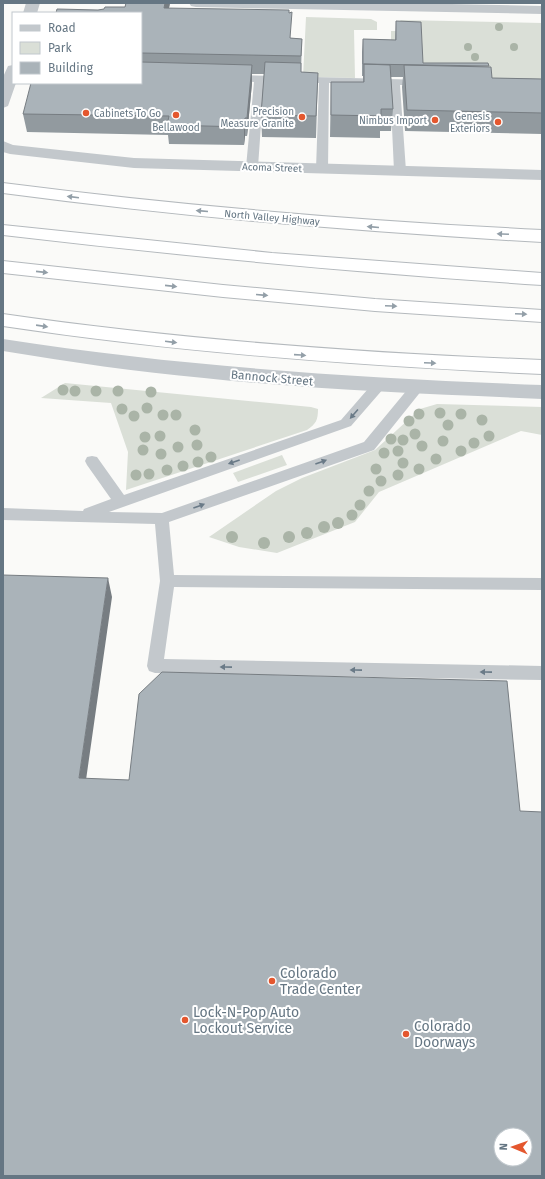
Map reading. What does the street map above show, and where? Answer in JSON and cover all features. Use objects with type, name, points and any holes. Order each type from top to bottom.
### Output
[{"type":"highway","name":"North Valley Highway","points":[[3,188],[158,207],[387,228],[542,236]]},
{"type":"highway","points":[[3,230],[159,247],[462,274],[542,279]]},
{"type":"highway","points":[[3,267],[223,291],[375,305],[542,316]]},
{"type":"highway","points":[[3,320],[109,335],[260,352],[397,361],[542,367]]},
{"type":"street","points":[[196,3],[542,10]]},
{"type":"street","points":[[3,103],[12,75]]},
{"type":"street","name":"Acoma Street","points":[[3,146],[10,149],[134,163],[542,175]]},
{"type":"street","name":"Bannock Street","points":[[3,345],[178,370],[281,379],[417,387],[542,392]]},
{"type":"lane","points":[[219,78],[434,82]]},
{"type":"lane","points":[[252,167],[259,79]]},
{"type":"lane","points":[[322,169],[324,80]]},
{"type":"lane","points":[[395,82],[400,171]]},
{"type":"lane","points":[[80,516],[346,423],[379,385]]},
{"type":"lane","points":[[3,514],[162,519],[369,446],[417,387]]},
{"type":"lane","points":[[92,462],[121,502]]},
{"type":"lane","points":[[162,519],[167,581],[155,666],[542,673]]},
{"type":"lane","points":[[167,581],[542,584]]},
{"type":"green space","points":[[306,17],[371,19],[377,22],[377,30],[354,30],[355,78],[303,77]]},
{"type":"green space","points":[[401,20],[542,23],[542,82],[411,79],[391,70],[391,31],[397,31],[397,23]]},
{"type":"green space","points":[[65,383],[311,407],[318,409],[318,416],[313,426],[307,430],[126,490],[128,452],[111,403],[41,398]]},
{"type":"green space","points":[[437,404],[542,407],[542,435],[521,431],[379,492],[355,522],[277,553],[239,547],[209,537],[276,491],[302,478],[375,450],[420,409]]},
{"type":"green space","points":[[282,455],[287,465],[238,482],[233,473]]},
{"type":"building","points":[[126,3],[165,3],[164,8],[289,10],[289,13],[292,12],[290,38],[302,39],[301,56],[142,53],[142,12],[56,12],[57,9],[98,10],[104,9],[105,7],[125,7]]},
{"type":"building","points":[[396,21],[421,22],[423,63],[488,63],[489,66],[363,64],[363,39],[396,40]]},
{"type":"building","points":[[142,62],[252,65],[247,118],[245,118],[244,127],[167,125],[169,116],[23,114],[31,84],[142,84]]},
{"type":"building","points":[[265,62],[301,63],[301,72],[318,73],[316,116],[261,115]]},
{"type":"building","points":[[364,64],[390,65],[393,109],[381,109],[381,116],[331,115],[331,82],[364,82]]},
{"type":"building","points":[[404,65],[491,67],[492,78],[542,79],[542,113],[407,110]]},
{"type":"building","name":"Colorado Trade Center","points":[[3,575],[108,578],[79,778],[129,780],[139,694],[162,672],[507,681],[520,811],[542,812],[542,1176],[3,1176]]},
{"type":"place","name":"Cabinets To Go","points":[[86,113]]},
{"type":"place","name":"Bellawood","points":[[176,115]]},
{"type":"place","name":"Precision Measure Granite","points":[[302,117]]},
{"type":"place","name":"Nimbus Import","points":[[435,120]]},
{"type":"place","name":"Genesis Exteriors","points":[[498,122]]},
{"type":"place","name":"Colorado Trade Center","points":[[272,981]]},
{"type":"place","name":"Lock-N-Pop Auto Lockout Service","points":[[185,1020]]},
{"type":"place","name":"Colorado Doorways","points":[[406,1034]]}]
